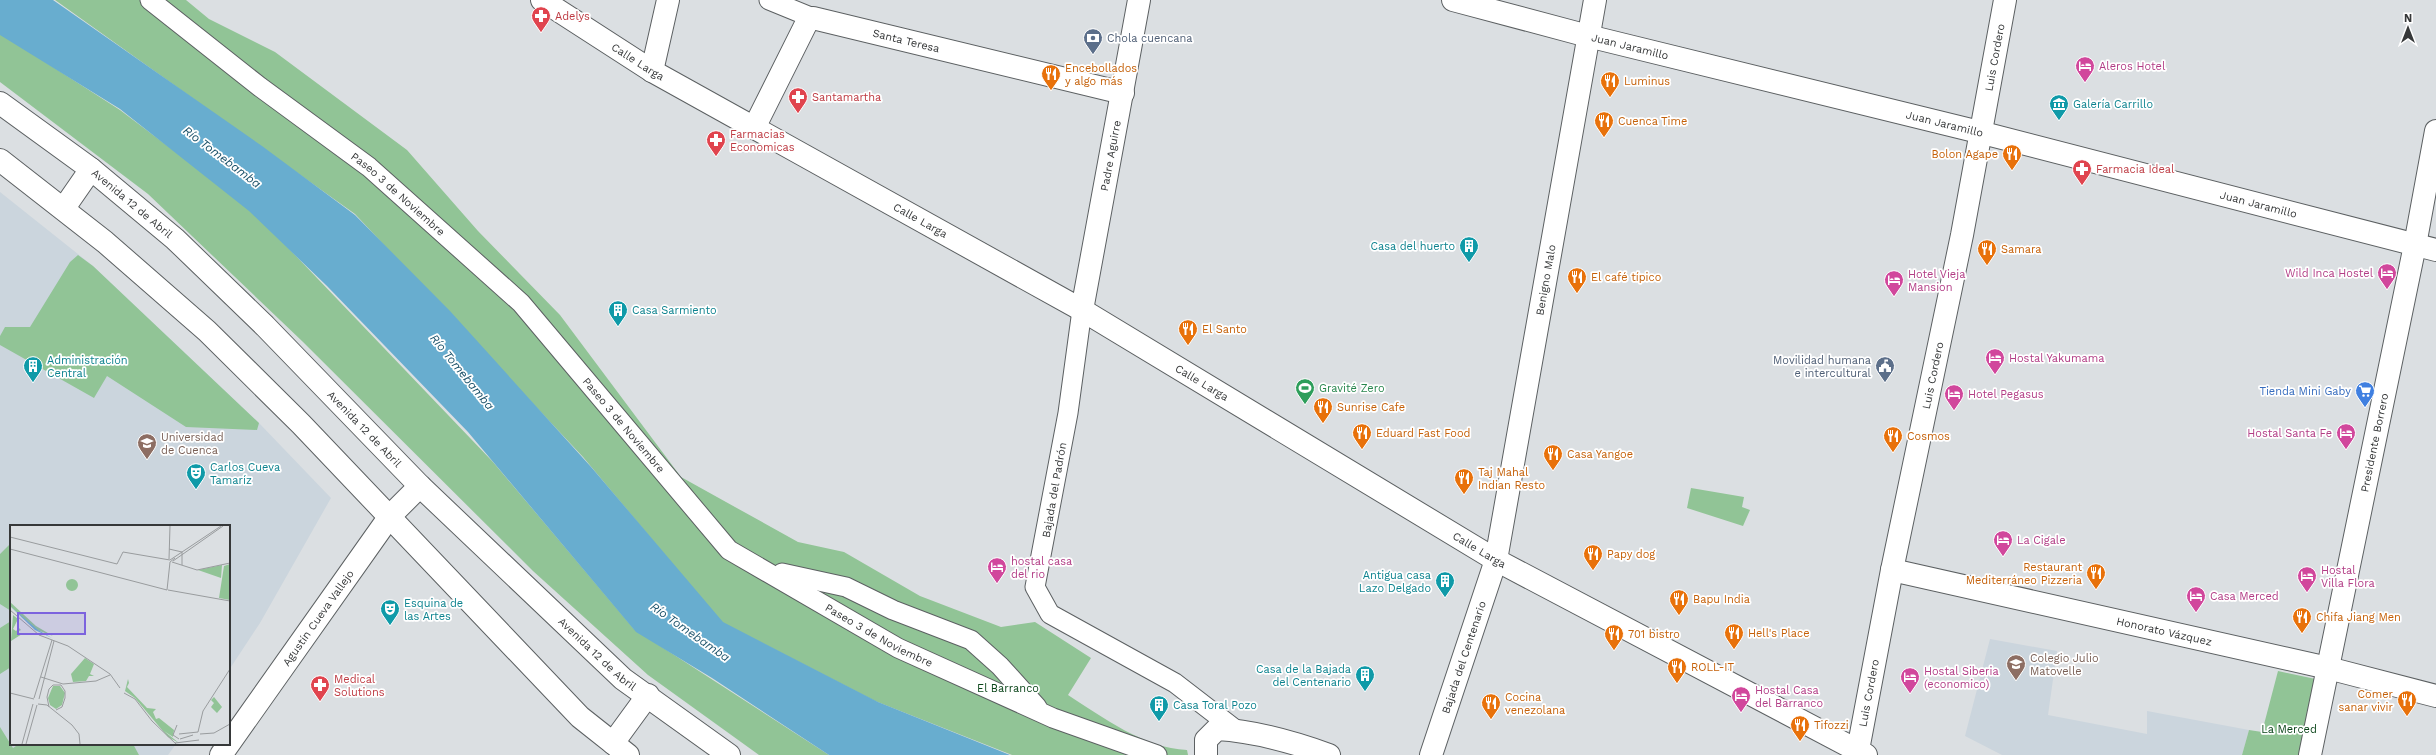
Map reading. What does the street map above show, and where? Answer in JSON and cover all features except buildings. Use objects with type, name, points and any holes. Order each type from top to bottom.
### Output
[{"type":"street","name":"Paseo 3 de Noviembre","points":[[150,0],[260,87],[369,167],[521,303],[729,550],[898,648],[1043,713],[1157,755]]},
{"type":"street","name":"Calle Larga","points":[[542,0],[652,71],[1082,310],[1496,560],[1862,753]]},
{"type":"street","points":[[652,71],[668,0]]},
{"type":"street","points":[[769,0],[814,18]]},
{"type":"street","name":"Padre Aguirre","points":[[1082,310],[1139,0]]},
{"type":"street","name":"Juan Jaramillo","points":[[1453,0],[1588,36],[1979,132],[2426,248]]},
{"type":"street","name":"Benigno Malo","points":[[1496,560],[1595,0]]},
{"type":"street","name":"Luis Cordero","points":[[1862,753],[1892,570],[1962,235],[1979,132],[2005,0]]},
{"type":"street","points":[[754,128],[808,20],[814,18]]},
{"type":"street","name":"Santa Teresa","points":[[814,18],[1123,93]]},
{"type":"street","name":"Avenida 12 de Abril","points":[[0,103],[91,169],[175,239],[237,299],[420,486],[623,679],[648,695],[729,755]]},
{"type":"street","name":"Presidente Borrero","points":[[2310,755],[2328,668],[2426,248],[2436,130]]},
{"type":"street","points":[[0,160],[64,208],[207,331],[390,516],[580,716],[620,749],[648,695]]},
{"type":"street","points":[[64,208],[91,169]]},
{"type":"street","name":"Bajada del Padrón","points":[[1082,310],[1068,413],[1036,587],[1050,614],[1175,683],[1236,730]]},
{"type":"street","name":"Agustín Cueva Vallejo","points":[[230,742],[390,516],[420,486]]},
{"type":"street","name":"Bajada del Centenario","points":[[1431,755],[1496,560]]},
{"type":"street","points":[[756,566],[799,578],[846,587],[893,610],[971,640],[1000,666],[1043,713]]},
{"type":"street","name":"Honorato Vázquez","points":[[1892,570],[2328,668],[2436,696]]},
{"type":"street","points":[[1206,755],[1206,740],[1217,729],[1236,730],[1297,743],[1329,755]]},
{"type":"street","name":"Agustín Cueva Vallejo","points":[[221,755],[228,745]]},
{"type":"shaded area","name":"Universidad de Cuenca","points":[[0,192],[93,266],[259,423],[331,498],[260,623],[230,668],[230,525],[10,525],[10,745],[175,745],[168,755],[0,755]]},
{"type":"shaded area","name":"Colegio Julio Matovelle","points":[[1990,639],[2057,651],[2048,715],[2147,734],[2147,711],[2249,730],[2242,755],[2002,755],[1965,736]]},
{"type":"green space","name":"El Barranco","points":[[55,0],[186,0],[209,19],[275,52],[407,150],[478,231],[560,315],[681,477],[798,542],[844,552],[920,596],[1001,627],[1035,622],[1091,658],[1068,695],[1110,722],[1140,738],[1155,744],[1187,750],[1188,755],[1012,755],[875,701],[721,622],[583,457],[355,214]]},
{"type":"green space","points":[[0,33],[120,110],[251,209],[493,462],[634,629],[829,755],[759,755],[648,675],[533,571],[302,341],[148,194],[0,82]]},
{"type":"green space","points":[[78,255],[93,266],[259,423],[257,430],[186,427],[107,376],[94,398],[0,345],[0,336],[5,327],[30,327],[70,262]]},
{"type":"green space","points":[[1691,488],[1744,497],[1742,507],[1750,510],[1743,526],[1687,508]]},
{"type":"green space","points":[[10,544],[10,610],[0,604],[0,554]]},
{"type":"green space","points":[[10,622],[10,668],[0,674],[0,628]]},
{"type":"green space","name":"La Merced","points":[[2278,671],[2325,681],[2311,755],[2242,755],[2249,730],[2262,732]]},
{"type":"green space","points":[[0,727],[13,748],[18,745],[134,745],[139,755],[0,755]]},
{"type":"water","name":"Río Tomebamba","points":[[0,0],[53,0],[262,146],[355,215],[450,311],[592,468],[723,622],[878,702],[1010,755],[829,755],[712,678],[636,632],[468,432],[327,286],[249,211],[120,109],[0,35]]},
{"type":"place","name":"Adelys","points":[[541,33]]},
{"type":"place","name":"Chola cuencana","points":[[1093,55]]},
{"type":"place","name":"Aleros Hotel","points":[[2085,83]]},
{"type":"place","name":"Encebollados y algo más","points":[[1051,91]]},
{"type":"place","name":"Luminus","points":[[1610,98]]},
{"type":"place","name":"Santamartha","points":[[798,114]]},
{"type":"place","name":"Galería Carrillo","points":[[2059,121]]},
{"type":"place","name":"Cuenca Time","points":[[1604,138]]},
{"type":"place","name":"Farmacias Economicas","points":[[716,157]]},
{"type":"place","name":"Bolon Agape","points":[[2012,171]]},
{"type":"place","name":"Farmacia Ideal","points":[[2082,186]]},
{"type":"place","name":"Casa del huerto","points":[[1469,263]]},
{"type":"place","name":"Samara","points":[[1987,266]]},
{"type":"place","name":"Wild Inca Hostel","points":[[2387,290]]},
{"type":"place","name":"El café típico","points":[[1577,294]]},
{"type":"place","name":"Hotel Vieja Mansion","points":[[1894,297]]},
{"type":"place","name":"Casa Sarmiento","points":[[618,327]]},
{"type":"place","name":"El Santo","points":[[1188,346]]},
{"type":"place","name":"Hostal Yakumama","points":[[1995,375]]},
{"type":"place","name":"Administración Central","points":[[33,383]]},
{"type":"place","name":"Movilidad humana e intercultural","points":[[1885,383]]},
{"type":"place","name":"Gravité Zero","points":[[1305,405]]},
{"type":"place","name":"Tienda Mini Gaby","points":[[2365,408]]},
{"type":"place","name":"Hotel Pegasus","points":[[1954,411]]},
{"type":"place","name":"Sunrise Cafe","points":[[1323,424]]},
{"type":"place","name":"Eduard Fast Food","points":[[1362,450]]},
{"type":"place","name":"Hostal Santa Fe","points":[[2346,450]]},
{"type":"place","name":"Cosmos","points":[[1893,453]]},
{"type":"place","name":"Universidad de Cuenca","points":[[147,460]]},
{"type":"place","name":"Casa Yangoe","points":[[1553,471]]},
{"type":"place","name":"Carlos Cueva Tamaríz","points":[[196,490]]},
{"type":"place","name":"Taj Mahal Indian Resto","points":[[1464,495]]},
{"type":"place","name":"La Cigale","points":[[2003,557]]},
{"type":"place","name":"Papy dog","points":[[1593,571]]},
{"type":"place","name":"hostal casa del rio","points":[[997,584]]},
{"type":"place","name":"Restaurant Mediterráneo Pizzeria","points":[[2096,590]]},
{"type":"place","name":"Hostal Villa Flora","points":[[2307,593]]},
{"type":"place","name":"Antigua casa Lazo Delgado","points":[[1445,598]]},
{"type":"place","name":"Casa Merced","points":[[2196,613]]},
{"type":"place","name":"Bapu India","points":[[1679,616]]},
{"type":"place","name":"Esquina de las Artes","points":[[390,626]]},
{"type":"place","name":"Chifa Jiang Men","points":[[2302,634]]},
{"type":"place","name":"Hell's Place","points":[[1734,650]]},
{"type":"place","name":"701 bistro","points":[[1614,651]]},
{"type":"place","name":"Colegio Julio Matovelle","points":[[2016,681]]},
{"type":"place","name":"ROLL-IT","points":[[1677,684]]},
{"type":"place","name":"Casa de la Bajada del Centenario","points":[[1365,692]]},
{"type":"place","name":"Hostal Siberia (economico)","points":[[1910,694]]},
{"type":"place","name":"Medical Solutions","points":[[320,702]]},
{"type":"place","name":"Hostal Casa del Barranco","points":[[1741,713]]},
{"type":"place","name":"Comer sanar vivir","points":[[2407,717]]},
{"type":"place","name":"Cocina venezolana","points":[[1491,720]]},
{"type":"place","name":"Casa Toral Pozo","points":[[1159,722]]},
{"type":"place","name":"Tifozzi","points":[[1800,742]]}]
